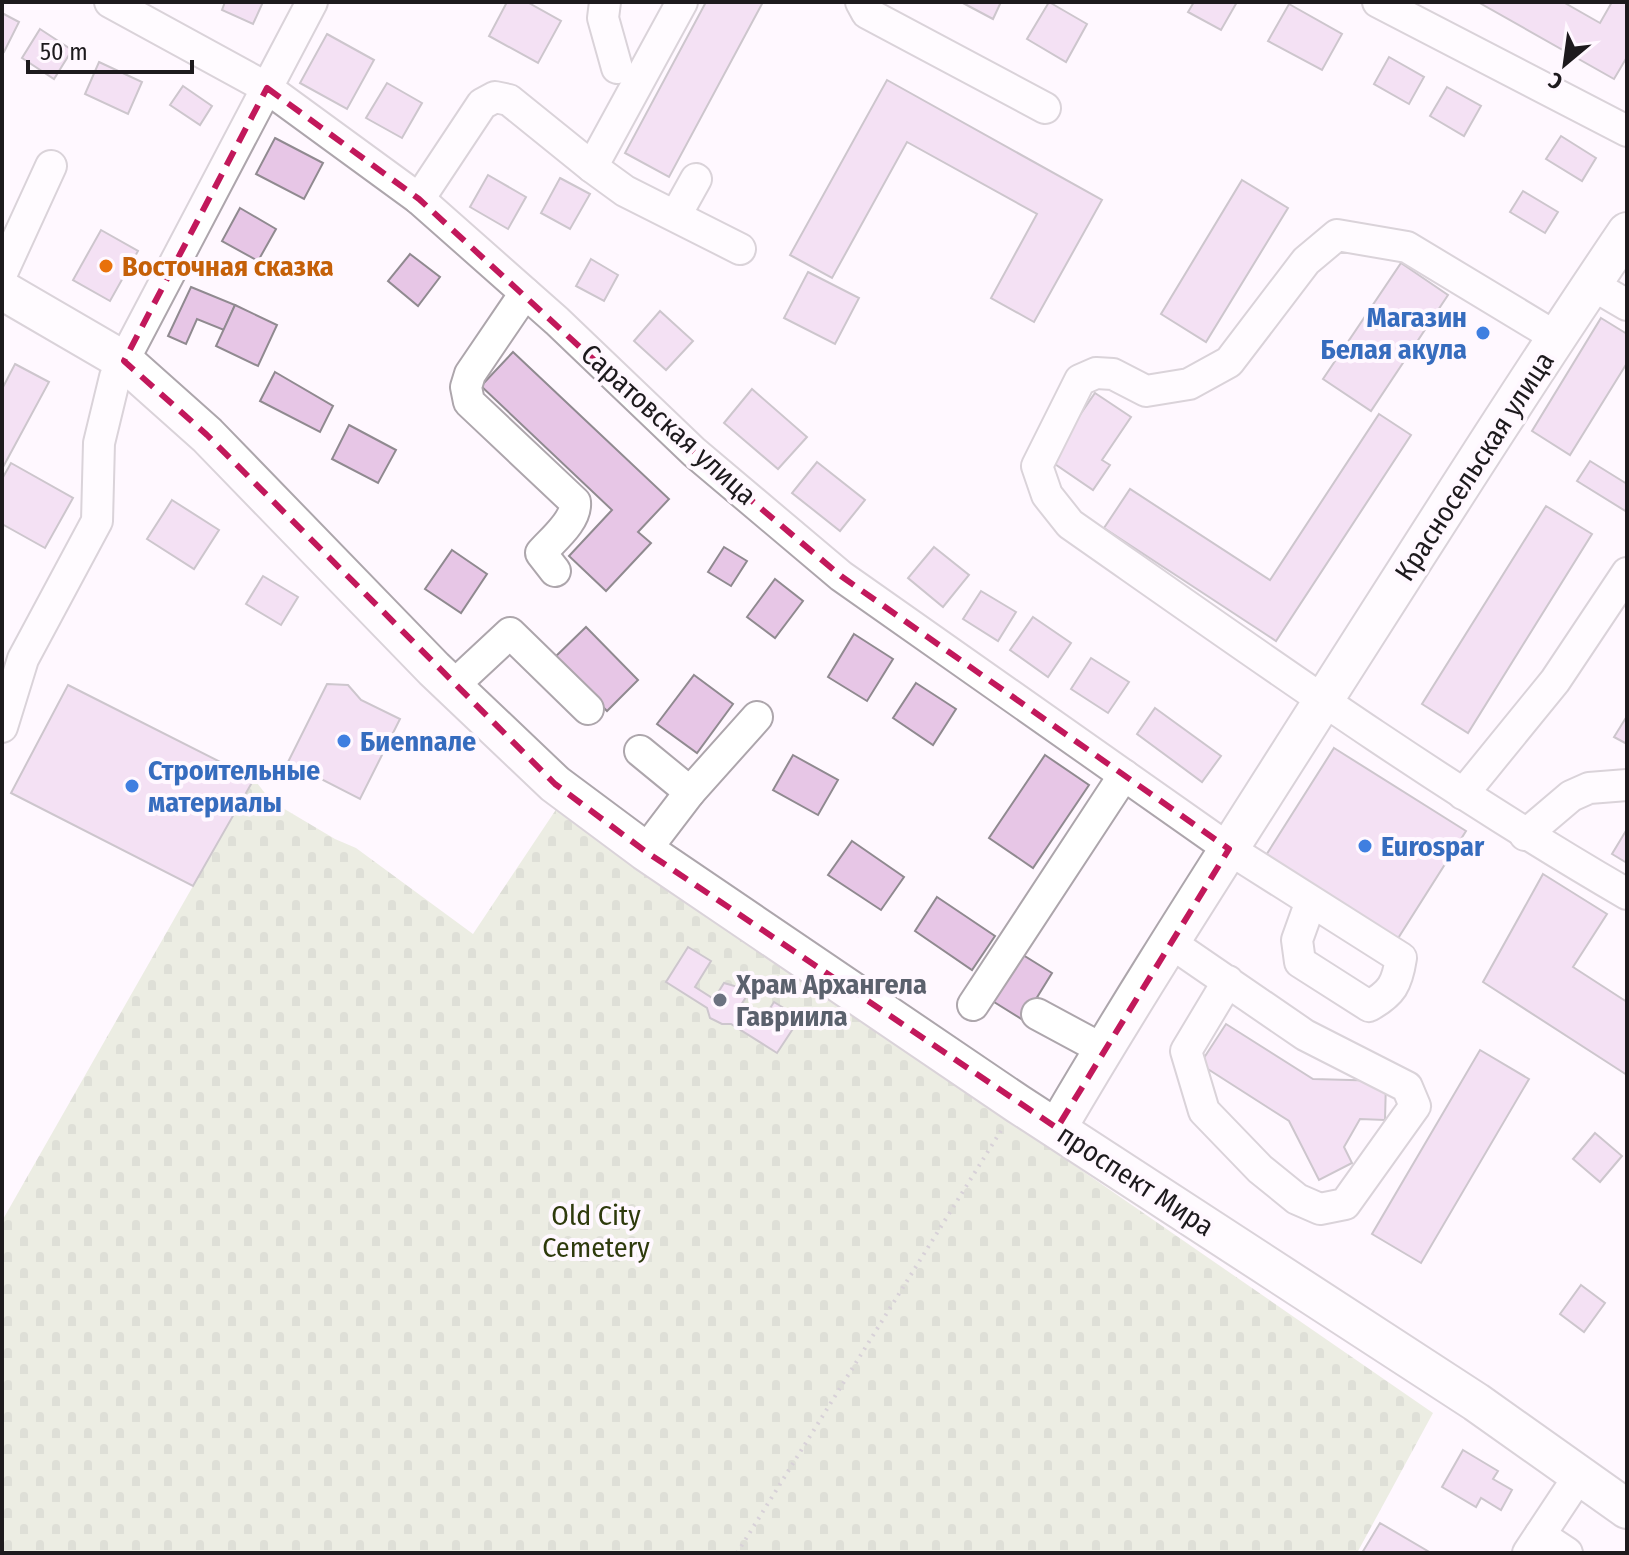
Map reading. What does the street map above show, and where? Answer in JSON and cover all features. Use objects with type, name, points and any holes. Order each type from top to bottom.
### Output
[{"type":"main road","name":"Красносельская улица","points":[[1057,1128],[1102,1049],[1229,849],[1556,337],[1627,232]]},
{"type":"main road","name":"проспект Мира","points":[[2,290],[124,361],[207,435],[452,687],[555,784],[645,851],[1018,1104],[1476,1402],[1627,1509]]},
{"type":"street","name":"Саратовская улица","points":[[110,2],[267,88],[419,199],[525,293],[694,452],[841,576],[1229,849],[1401,958],[1398,979],[1385,997],[1369,1006],[1300,962],[1297,940],[1311,901]]},
{"type":"street","points":[[2,727],[23,659],[97,521],[99,443],[115,377],[312,2]]},
{"type":"street","points":[[605,2],[603,18],[617,68]]},
{"type":"street","points":[[592,167],[682,2]]},
{"type":"street","points":[[861,2],[867,13],[1045,108]]},
{"type":"street","points":[[1378,2],[1627,131]]},
{"type":"street","points":[[419,199],[482,104],[495,97],[509,100],[625,191],[740,249]]},
{"type":"street","points":[[2,273],[51,166]]},
{"type":"street","points":[[676,215],[696,179]]},
{"type":"street","points":[[1556,337],[1407,247],[1337,235],[1306,261],[1229,362],[1189,384],[1146,391],[1113,374],[1096,373],[1080,380],[1037,466],[1047,495],[1070,524],[1323,702],[1525,835],[1627,894]]},
{"type":"street","points":[[1591,284],[1627,305]]},
{"type":"street","points":[[525,293],[470,374],[466,387],[469,402],[575,502],[576,510],[572,517],[541,553],[555,571]]},
{"type":"street","points":[[1463,794],[1555,681],[1627,573]]},
{"type":"street","points":[[452,687],[510,633],[588,709]]},
{"type":"street","points":[[645,851],[690,792],[757,717]]},
{"type":"street","points":[[640,751],[690,792]]},
{"type":"street","points":[[973,1005],[1124,775]]},
{"type":"street","points":[[1525,835],[1571,796],[1589,788],[1627,785]]},
{"type":"street","points":[[1171,943],[1228,981],[1305,1035],[1407,1087],[1415,1106],[1345,1204],[1320,1209],[1297,1199],[1260,1169],[1204,1111],[1186,1051],[1228,981]]},
{"type":"street","points":[[1037,1014],[1102,1049]]},
{"type":"street","points":[[1567,1553],[1534,1544],[1579,1476]]},
{"type":"path","points":[[737,1553],[1018,1104]]},
{"type":"highlighted area","points":[[267,88],[419,199],[694,452],[841,576],[1229,849],[1057,1128],[645,851],[555,784],[207,435],[124,361]]},
{"type":"green space","name":"Old City Cemetery","points":[[254,779],[271,801],[356,848],[473,934],[557,808],[1433,1413],[1357,1553],[2,1553],[2,1221]]},
{"type":"building","points":[[225,2],[263,2],[253,24],[222,10]]},
{"type":"building","points":[[507,2],[527,2],[561,21],[538,63],[489,36]]},
{"type":"building","points":[[706,2],[763,2],[669,177],[625,153]]},
{"type":"building","points":[[961,2],[1001,2],[993,19]]},
{"type":"building","points":[[1049,2],[1087,24],[1066,62],[1027,39]]},
{"type":"building","points":[[1194,2],[1237,2],[1221,30],[1188,12]]},
{"type":"building","points":[[1478,2],[1563,2],[1600,23],[1612,2],[1627,2],[1627,57],[1614,79]]},
{"type":"building","points":[[1289,4],[1342,34],[1322,70],[1268,41]]},
{"type":"building","points":[[2,13],[19,22],[4,52],[2,51]]},
{"type":"building","points":[[40,29],[72,50],[54,79],[22,58]]},
{"type":"building","points":[[327,34],[374,60],[347,109],[300,83]]},
{"type":"building","points":[[1389,57],[1424,77],[1409,104],[1374,84]]},
{"type":"building","points":[[99,62],[142,82],[128,114],[85,94]]},
{"type":"building","points":[[887,80],[1102,200],[1034,322],[991,298],[1037,214],[907,142],[832,278],[790,255]]},
{"type":"building","points":[[387,83],[422,103],[402,138],[366,118]]},
{"type":"building","points":[[183,86],[212,106],[200,125],[170,105]]},
{"type":"building","points":[[1447,87],[1481,106],[1464,136],[1430,116]]},
{"type":"building","points":[[1561,136],[1596,158],[1582,181],[1546,159]]},
{"type":"building","points":[[275,138],[323,163],[304,199],[256,174]]},
{"type":"building","points":[[488,175],[526,197],[508,229],[470,207]]},
{"type":"building","points":[[560,178],[590,194],[570,229],[541,213]]},
{"type":"building","points":[[1242,180],[1288,208],[1206,342],[1161,314]]},
{"type":"building","points":[[1523,191],[1558,212],[1545,233],[1510,212]]},
{"type":"building","points":[[240,208],[276,229],[258,261],[222,241]]},
{"type":"building","name":"Восточная сказка","points":[[101,230],[138,251],[110,301],[73,280]]},
{"type":"building","points":[[410,254],[440,277],[418,306],[388,281]]},
{"type":"building","points":[[591,259],[618,275],[604,301],[576,286]]},
{"type":"building","points":[[1401,263],[1448,295],[1371,411],[1323,379]]},
{"type":"building","points":[[808,272],[859,298],[835,344],[784,318]]},
{"type":"building","points":[[191,287],[235,305],[224,330],[197,319],[186,344],[168,336]]},
{"type":"building","points":[[235,305],[277,325],[258,366],[216,346]]},
{"type":"building","points":[[660,311],[693,341],[666,370],[634,341]]},
{"type":"building","points":[[1601,318],[1627,334],[1627,363],[1570,455],[1532,431]]},
{"type":"building","points":[[513,352],[669,499],[638,532],[651,543],[606,591],[569,556],[612,510],[481,386]]},
{"type":"building","points":[[15,364],[49,382],[2,469],[2,389]]},
{"type":"building","points":[[275,372],[333,406],[320,432],[260,401]]},
{"type":"building","points":[[752,389],[807,437],[778,469],[724,423]]},
{"type":"building","points":[[1095,393],[1131,417],[1102,460],[1110,465],[1093,490],[1049,460]]},
{"type":"building","points":[[1379,414],[1411,435],[1276,641],[1104,528],[1130,489],[1270,580]]},
{"type":"building","points":[[349,425],[396,450],[378,483],[332,459]]},
{"type":"building","points":[[1590,461],[1627,484],[1627,512],[1577,481]]},
{"type":"building","points":[[817,462],[865,500],[840,531],[792,493]]},
{"type":"building","points":[[11,463],[73,498],[45,548],[2,524],[2,479]]},
{"type":"building","points":[[172,500],[219,530],[194,569],[147,539]]},
{"type":"building","points":[[1546,506],[1592,534],[1468,733],[1422,704]]},
{"type":"building","points":[[724,547],[747,561],[731,586],[708,572]]},
{"type":"building","points":[[934,547],[969,575],[943,607],[908,578]]},
{"type":"building","points":[[452,550],[487,574],[461,613],[425,589]]},
{"type":"building","points":[[263,576],[298,597],[281,625],[246,604]]},
{"type":"building","points":[[775,579],[803,601],[775,638],[747,617]]},
{"type":"building","points":[[981,591],[1016,612],[998,641],[963,619]]},
{"type":"building","points":[[1033,617],[1071,643],[1048,677],[1010,650]]},
{"type":"building","points":[[586,627],[638,680],[607,711],[554,658]]},
{"type":"building","points":[[854,634],[893,659],[867,701],[828,677]]},
{"type":"building","points":[[1091,658],[1129,682],[1108,713],[1071,689]]},
{"type":"building","points":[[694,675],[733,704],[697,753],[657,724]]},
{"type":"building","points":[[916,683],[956,709],[933,745],[893,718]]},
{"type":"building","name":"Биеnnале","points":[[327,684],[348,685],[361,700],[400,719],[360,799],[288,762]]},
{"type":"building","name":"Строительные материалы","points":[[68,685],[254,779],[193,886],[11,793]]},
{"type":"building","points":[[1155,708],[1221,756],[1202,782],[1137,734]]},
{"type":"building","points":[[1627,716],[1627,744],[1614,737]]},
{"type":"building","name":"Eurospar","points":[[1334,748],[1466,831],[1395,943],[1263,860]]},
{"type":"building","points":[[793,755],[838,780],[818,815],[773,790]]},
{"type":"building","points":[[1045,755],[1089,785],[1033,868],[989,838]]},
{"type":"building","points":[[1627,829],[1627,863],[1612,854]]},
{"type":"building","points":[[852,841],[904,877],[881,910],[828,875]]},
{"type":"building","points":[[1543,874],[1607,914],[1573,967],[1627,1002],[1627,1075],[1483,982]]},
{"type":"building","points":[[937,897],[995,936],[972,970],[915,931]]},
{"type":"building","name":"Храм Архангела Гавриила","points":[[688,947],[711,961],[695,987],[714,999],[724,983],[738,987],[746,997],[736,1013],[758,1027],[774,1002],[800,1018],[777,1053],[731,1024],[722,1024],[710,1018],[707,1008],[666,982]]},
{"type":"building","points":[[1015,950],[1052,973],[1023,1020],[986,997]]},
{"type":"building","points":[[1226,1024],[1313,1079],[1386,1081],[1385,1120],[1360,1119],[1344,1147],[1352,1163],[1319,1180],[1289,1121],[1200,1064]]},
{"type":"building","points":[[1480,1050],[1529,1079],[1421,1263],[1372,1234]]},
{"type":"building","points":[[1595,1133],[1622,1156],[1600,1182],[1573,1159]]},
{"type":"building","points":[[1581,1285],[1605,1303],[1584,1332],[1560,1314]]},
{"type":"building","points":[[1463,1450],[1498,1471],[1493,1479],[1512,1490],[1501,1510],[1481,1498],[1476,1507],[1442,1487]]},
{"type":"building","points":[[1380,1523],[1431,1553],[1362,1553]]},
{"type":"place","name":"Восточная сказка","points":[[106,266]]},
{"type":"place","name":"Магазин Белая акула","points":[[1483,333]]},
{"type":"place","name":"Биеnnале","points":[[344,741]]},
{"type":"place","name":"Строительные материалы","points":[[132,786]]},
{"type":"place","name":"Eurospar","points":[[1365,846]]},
{"type":"place","name":"Храм Архангела Гавриила","points":[[720,1000]]}]
